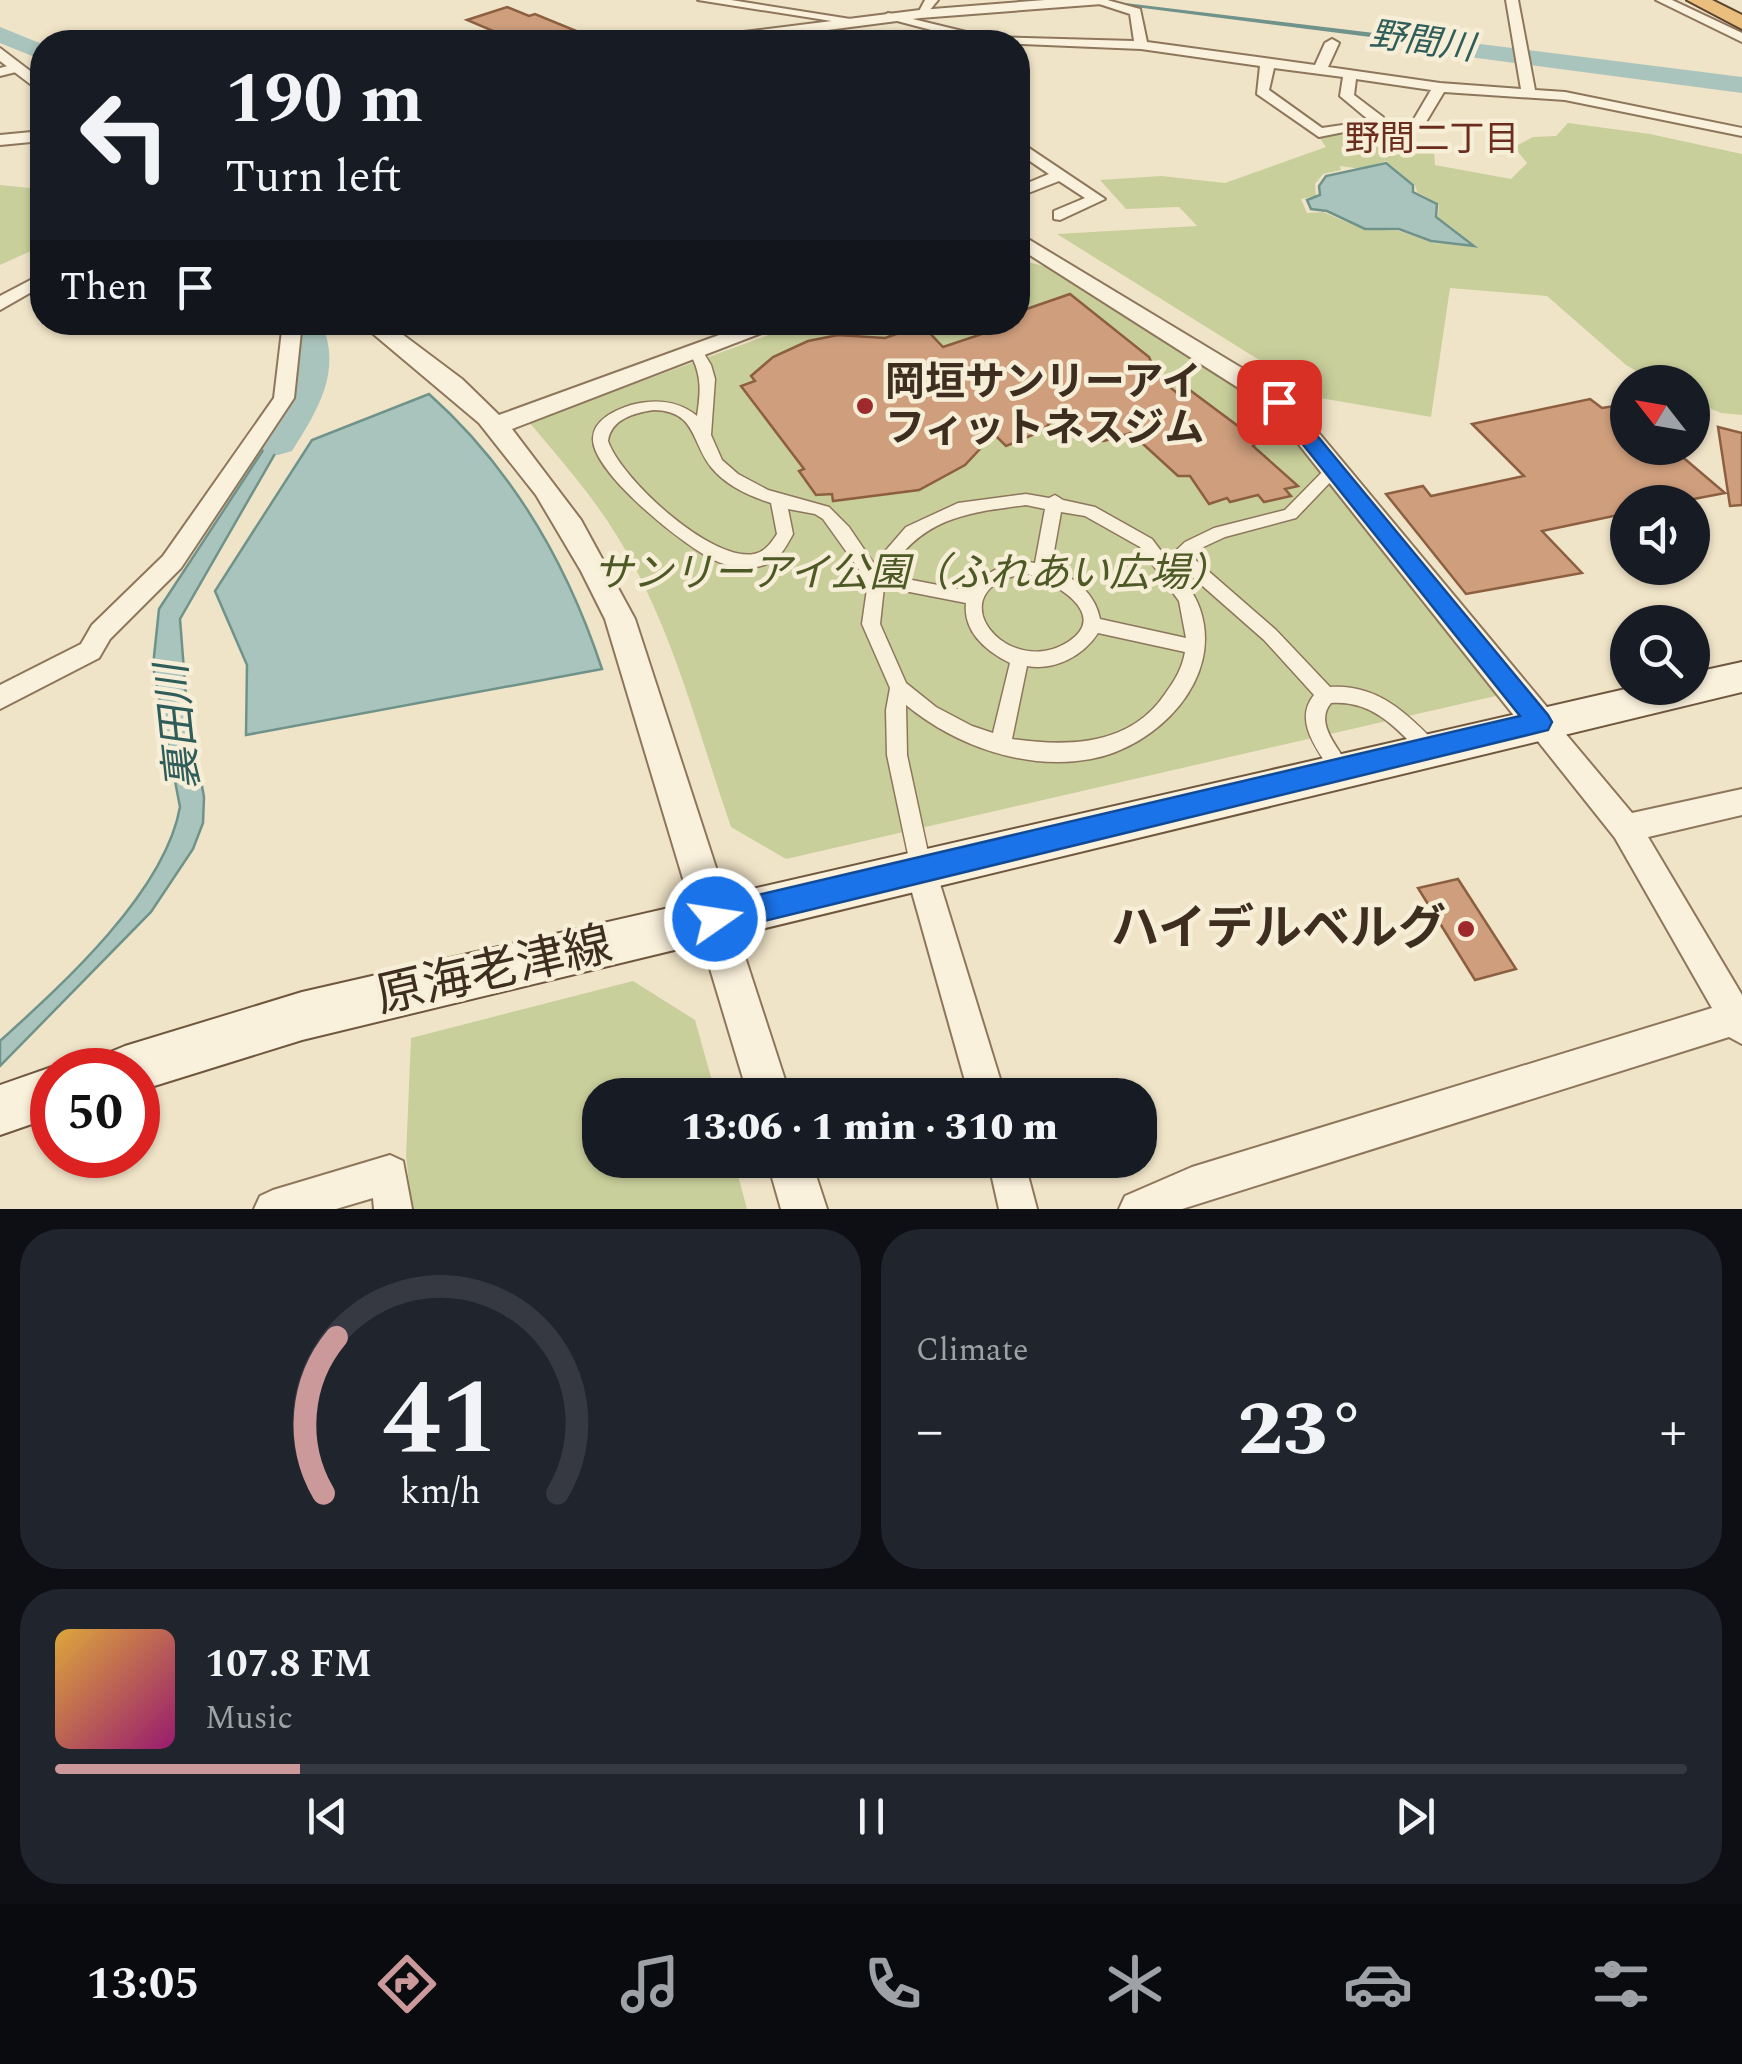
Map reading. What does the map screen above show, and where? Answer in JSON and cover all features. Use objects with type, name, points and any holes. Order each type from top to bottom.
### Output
[{"type":"highway","points":[[1698,0],[1742,23]]},
{"type":"highway","points":[[1716,0],[1742,14]]},
{"type":"main road","name":"原海老津線","points":[[160,1059],[302,1016],[1742,677]]},
{"type":"main road","points":[[0,1110],[30,1100]]},
{"type":"street","points":[[704,0],[857,20]]},
{"type":"street","points":[[920,14],[932,0]]},
{"type":"street","points":[[1094,0],[1136,12],[1141,45]]},
{"type":"street","points":[[818,30],[857,20],[1102,0]]},
{"type":"street","points":[[1512,0],[1529,94]]},
{"type":"street","points":[[1662,0],[1742,38]]},
{"type":"street","points":[[888,17],[942,30]]},
{"type":"street","points":[[1030,42],[1141,45],[1440,87],[1605,102],[1742,132]]},
{"type":"street","points":[[1320,70],[1332,43]]},
{"type":"street","points":[[0,53],[8,70]]},
{"type":"street","points":[[1268,62],[1262,91],[1319,133],[1377,124],[1378,120],[1347,96],[1350,75]]},
{"type":"street","points":[[1418,124],[1440,87]]},
{"type":"street","points":[[0,140],[30,137]]},
{"type":"street","points":[[1030,155],[1097,199],[1060,214]]},
{"type":"street","points":[[1030,187],[1059,176]]},
{"type":"street","points":[[1030,250],[1279,402],[1626,828],[1739,1023],[1192,1186],[1138,1209]]},
{"type":"street","points":[[0,304],[30,286]]},
{"type":"street","points":[[0,698],[90,651],[101,632],[172,562],[284,398],[291,335]]},
{"type":"street","points":[[388,335],[436,369],[498,425],[558,500],[620,618],[763,1078]]},
{"type":"street","points":[[498,425],[740,335]]},
{"type":"street","points":[[694,350],[709,370],[711,396],[702,408],[703,432],[709,454],[721,469],[778,500],[825,512],[875,579],[973,598]]},
{"type":"street","points":[[703,432],[680,409],[656,405],[612,419],[602,429],[600,441],[609,461],[645,500],[720,556],[757,560],[776,549],[785,534],[778,500]]},
{"type":"street","points":[[1175,562],[1191,546],[1220,532],[1290,514],[1334,468]]},
{"type":"street","points":[[1175,562],[1190,605],[1195,647],[1192,667],[1171,704],[1134,733],[1110,743],[1057,752],[1000,747],[933,718],[900,688],[875,644],[870,622],[875,579],[902,538],[945,511],[998,498],[1056,501],[1119,524],[1175,562],[1270,635],[1326,695]]},
{"type":"street","points":[[1042,569],[1056,501]]},
{"type":"street","points":[[1024,567],[1042,569],[1079,590],[1090,612],[1090,624],[1078,646],[1066,654],[1020,658],[992,645],[981,634],[974,623],[973,598],[992,576],[1024,567]]},
{"type":"street","points":[[1090,624],[1195,647]]},
{"type":"street","points":[[1000,747],[1020,658]]},
{"type":"street","points":[[900,688],[894,708],[898,746],[921,871],[982,1078]]},
{"type":"street","points":[[1341,770],[1316,729],[1316,707],[1326,695],[1346,692],[1374,698],[1428,749]]},
{"type":"street","points":[[1626,828],[1742,802]]},
{"type":"street","points":[[273,1209],[390,1174],[393,1209]]},
{"type":"street","points":[[794,1178],[804,1209]]},
{"type":"street","points":[[1010,1178],[1018,1209]]},
{"type":"green space","points":[[1568,123],[1650,134],[1742,154],[1742,415],[1710,408],[1710,365],[1626,365],[1547,296],[1450,288],[1431,417],[1320,398],[1057,234],[1197,226],[1179,207],[1126,209],[1100,180],[1161,176],[1225,183],[1326,147],[1319,137],[1360,130],[1382,147],[1434,151],[1435,165],[1511,179],[1527,163],[1514,147],[1533,137],[1556,136]],"holes":[[[1386,161],[1415,185],[1417,192],[1439,204],[1438,217],[1478,247],[1433,243],[1399,231],[1363,229],[1323,212],[1307,213],[1301,199],[1316,196],[1315,184],[1323,174],[1341,170],[1340,166],[1361,169]]]},
{"type":"green space","points":[[0,185],[30,188],[30,251],[0,265]]},
{"type":"green space","name":"サンリーアイ公園（ふれあい広場）","points":[[1030,263],[1053,268],[1272,410],[1500,695],[786,859],[731,827],[682,678],[636,570],[597,506],[529,422],[769,335],[1030,335]]},
{"type":"green space","points":[[633,981],[695,1020],[711,1078],[582,1078],[582,1178],[739,1178],[747,1209],[412,1209],[406,1156],[411,1038]]},
{"type":"water","points":[[1090,0],[1679,71],[1742,83]]},
{"type":"water","points":[[1386,163],[1413,185],[1413,192],[1437,204],[1436,217],[1474,246],[1431,241],[1399,229],[1365,229],[1327,211],[1311,209],[1307,200],[1320,195],[1319,186],[1326,176]]},
{"type":"water","name":"裏田川","points":[[306,335],[317,335],[307,398],[180,619],[186,696],[204,797],[203,823],[193,849],[151,912],[0,1066],[0,1041],[108,935],[154,871],[171,839],[180,807],[153,666],[159,609],[294,403]]},
{"type":"water","points":[[429,394],[487,454],[534,520],[572,592],[602,669],[246,735],[247,665],[215,591],[312,440]]},
{"type":"building","points":[[507,7],[574,30],[491,30],[467,20]]},
{"type":"building","points":[[1070,294],[1149,357],[1158,377],[1177,393],[1187,388],[1258,441],[1253,446],[1298,486],[1285,489],[1291,496],[1264,502],[1258,495],[1209,504],[1190,476],[1178,476],[1131,433],[1104,441],[1088,440],[1072,432],[1058,415],[1042,431],[1006,446],[994,434],[965,465],[919,490],[833,501],[832,494],[816,495],[799,471],[804,469],[741,386],[755,381],[751,376],[773,357],[808,341],[838,335],[932,335],[943,347],[979,335],[1030,335],[1030,308]]},
{"type":"building","points":[[1590,399],[1602,408],[1610,407],[1610,465],[1692,465],[1725,493],[1710,496],[1710,485],[1610,485],[1610,517],[1542,531],[1582,573],[1466,594],[1386,494],[1423,486],[1431,496],[1524,476],[1472,424]]},
{"type":"building","points":[[1718,427],[1742,433],[1742,505],[1730,506]]},
{"type":"building","name":"ハイデルベルグ","points":[[1458,879],[1516,969],[1475,980],[1418,888]]},
{"type":"waterway","name":"裏田川","points":[[0,34],[30,48]]},
{"type":"waterway","name":"野間川","points":[[1448,48],[1742,85]]},
{"type":"waterway","name":"裏田川","points":[[278,441],[308,383],[313,353],[309,335]]},
{"type":"place","name":"岡垣サンリーアイ フィットネスジム","points":[[865,406]]},
{"type":"place","name":"ハイデルベルグ","points":[[1466,929]]},
{"type":"district","name":"野間二丁目","points":[[1432,139]]},
{"type":"route","points":[[715,919],[1539,722],[1279,402]]}]
